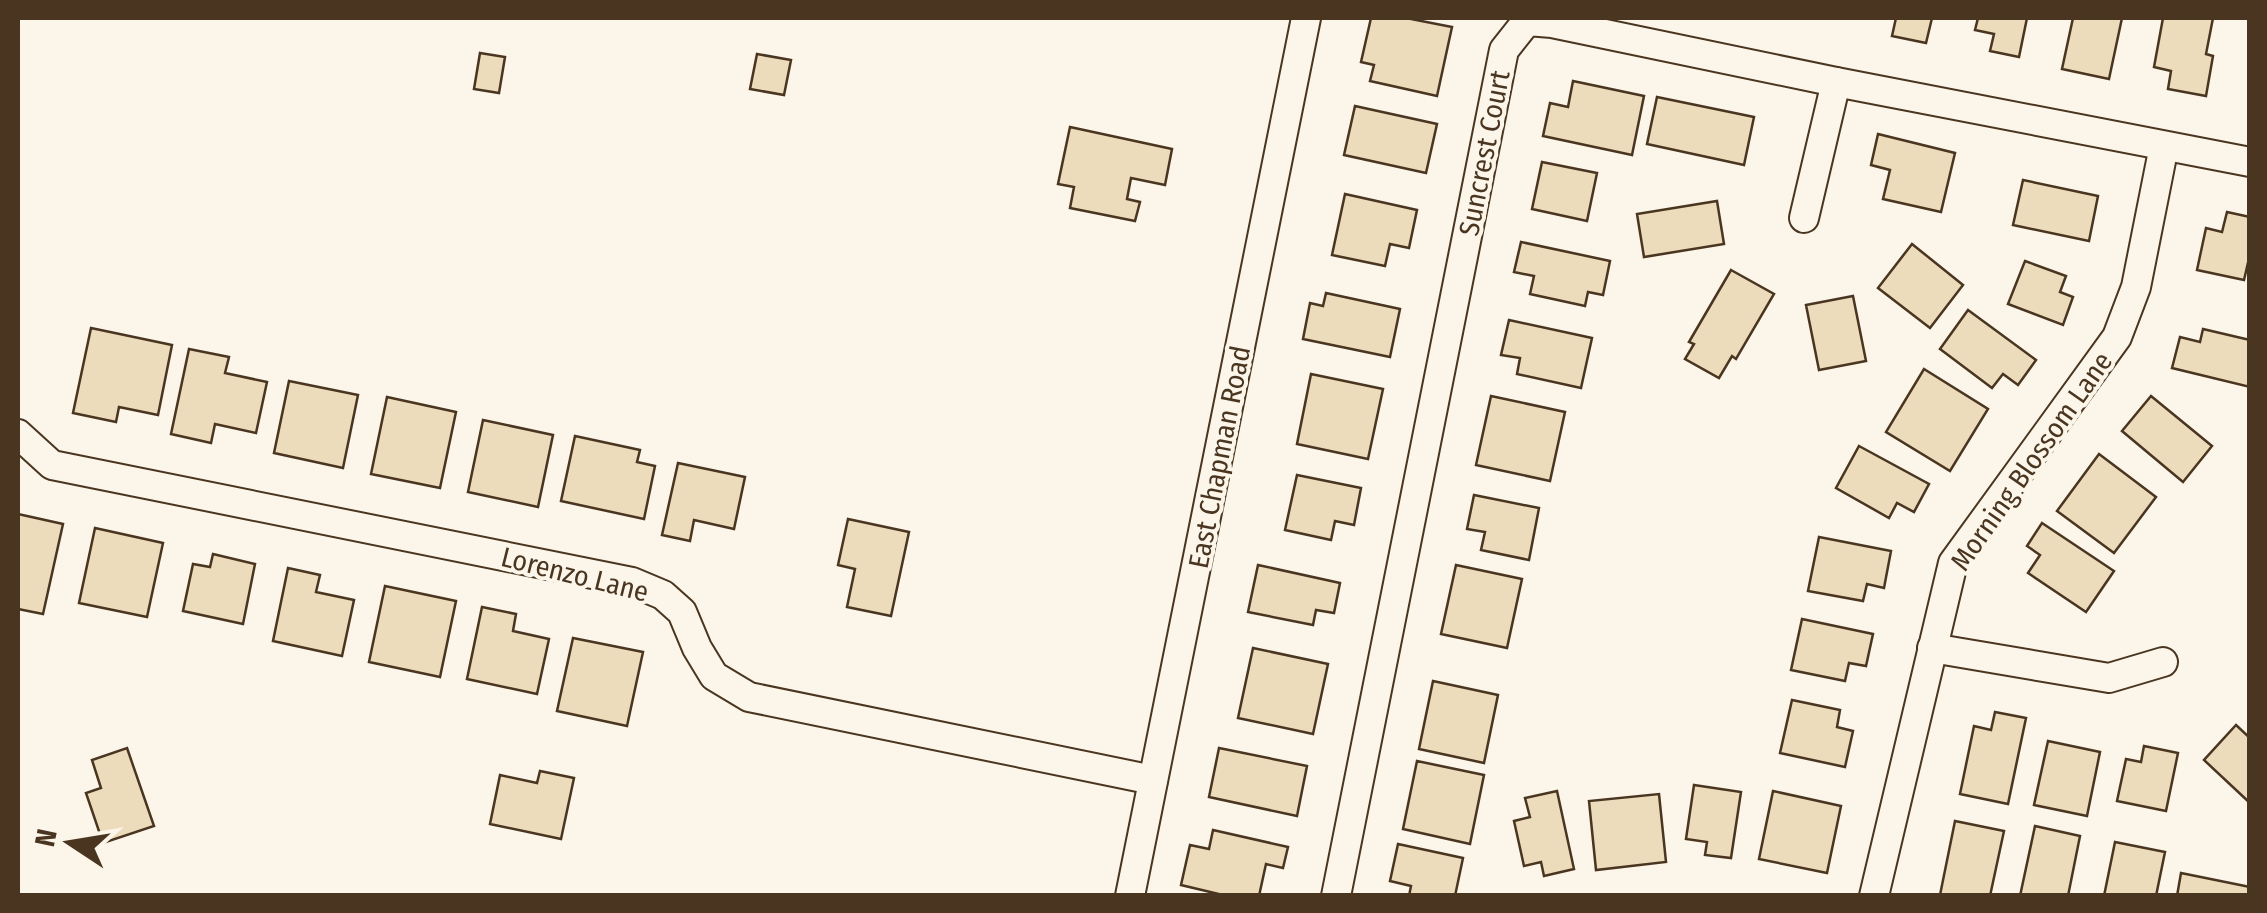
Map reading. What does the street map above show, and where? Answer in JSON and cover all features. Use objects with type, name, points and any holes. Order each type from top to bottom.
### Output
[{"type":"street","name":"East Chapman Road","points":[[1130,896],[1306,18]]},
{"type":"street","name":"Suncrest Court","points":[[1336,896],[1504,50],[1527,22],[1552,23],[2250,162]]},
{"type":"street","points":[[1804,218],[1836,82]]},
{"type":"street","name":"Morning Blossom Lane","points":[[1874,896],[1952,563],[2117,337],[2136,287],[2164,146]]},
{"type":"street","name":"Lorenzo Lane","points":[[18,434],[52,465],[632,582],[663,595],[682,612],[714,676],[749,697],[1154,780]]},
{"type":"street","points":[[1932,648],[2109,678],[2163,662]]},
{"type":"building","points":[[1371,18],[1406,18],[1452,27],[1437,96],[1370,81],[1374,65],[1361,62]]},
{"type":"building","points":[[1896,18],[1932,18],[1926,43],[1892,36]]},
{"type":"building","points":[[1978,18],[2027,18],[2019,57],[1990,51],[1994,34],[1975,30]]},
{"type":"building","points":[[2073,18],[2122,18],[2109,79],[2062,69]]},
{"type":"building","points":[[2163,18],[2213,18],[2206,54],[2213,56],[2206,96],[2168,89],[2171,71],[2154,67]]},
{"type":"building","points":[[480,53],[505,57],[499,93],[474,89]]},
{"type":"building","points":[[757,54],[791,60],[784,95],[750,89]]},
{"type":"building","points":[[1573,81],[1644,96],[1632,155],[1543,136],[1550,103],[1568,107]]},
{"type":"building","points":[[1657,97],[1754,117],[1744,165],[1647,144]]},
{"type":"building","points":[[1355,106],[1437,124],[1426,173],[1344,155]]},
{"type":"building","points":[[1070,127],[1172,149],[1165,185],[1131,178],[1127,199],[1140,202],[1135,221],[1070,208],[1074,187],[1058,184]]},
{"type":"building","points":[[1878,134],[1955,153],[1941,212],[1883,199],[1890,170],[1871,165]]},
{"type":"building","points":[[1542,162],[1597,173],[1587,221],[1532,209]]},
{"type":"building","points":[[2023,180],[2098,196],[2089,241],[2013,225]]},
{"type":"building","points":[[1345,194],[1417,210],[1409,248],[1390,244],[1385,266],[1332,255]]},
{"type":"building","points":[[1717,201],[1724,244],[1644,257],[1637,214]]},
{"type":"building","points":[[2227,212],[2250,217],[2250,254],[2244,280],[2197,270],[2206,228],[2222,232]]},
{"type":"building","points":[[1521,242],[1610,261],[1603,295],[1588,292],[1585,306],[1530,294],[1534,276],[1514,272]]},
{"type":"building","points":[[1912,244],[1963,285],[1930,328],[1878,288]]},
{"type":"building","points":[[2025,261],[2066,276],[2060,292],[2073,297],[2063,325],[2008,304]]},
{"type":"building","points":[[1731,270],[1774,294],[1736,359],[1732,356],[1719,378],[1685,359],[1694,344],[1689,342]]},
{"type":"building","points":[[1326,293],[1400,309],[1390,357],[1303,339],[1310,303],[1323,306]]},
{"type":"building","points":[[1853,296],[1866,361],[1819,370],[1806,305]]},
{"type":"building","points":[[1968,310],[2036,360],[2018,385],[2003,374],[1992,388],[1940,349]]},
{"type":"building","points":[[1509,320],[1592,338],[1581,388],[1517,374],[1520,358],[1501,355]]},
{"type":"building","points":[[91,328],[172,345],[158,415],[119,407],[116,422],[73,413]]},
{"type":"building","points":[[2203,329],[2250,340],[2250,387],[2172,368],[2180,337],[2200,342]]},
{"type":"building","points":[[189,349],[229,357],[225,373],[267,382],[256,433],[215,424],[211,443],[171,434]]},
{"type":"building","points":[[1924,369],[1988,409],[1950,471],[1886,432]]},
{"type":"building","points":[[1311,374],[1383,389],[1368,459],[1297,444]]},
{"type":"building","points":[[289,381],[358,395],[343,468],[274,453]]},
{"type":"building","points":[[1491,396],[1565,412],[1550,481],[1476,465]]},
{"type":"building","points":[[2151,396],[2212,446],[2183,482],[2122,431]]},
{"type":"building","points":[[387,397],[456,412],[440,488],[371,474]]},
{"type":"building","points":[[483,420],[553,435],[538,507],[468,492]]},
{"type":"building","points":[[575,436],[640,450],[637,462],[655,466],[644,519],[561,501]]},
{"type":"building","points":[[1859,446],[1929,484],[1914,512],[1897,503],[1889,518],[1836,488]]},
{"type":"building","points":[[2099,454],[2156,497],[2114,553],[2057,511]]},
{"type":"building","points":[[678,463],[745,477],[734,529],[694,520],[690,541],[662,535]]},
{"type":"building","points":[[1297,475],[1361,488],[1354,525],[1335,521],[1331,540],[1285,530]]},
{"type":"building","points":[[1474,495],[1539,508],[1529,560],[1481,550],[1485,532],[1467,529]]},
{"type":"building","points":[[18,514],[63,524],[43,614],[18,609]]},
{"type":"building","points":[[848,519],[909,532],[891,616],[847,607],[855,569],[838,565]]},
{"type":"building","points":[[2042,523],[2114,571],[2086,612],[2028,573],[2040,555],[2027,546]]},
{"type":"building","points":[[95,528],[163,543],[147,617],[79,603]]},
{"type":"building","points":[[1819,537],[1891,551],[1884,588],[1867,584],[1863,601],[1808,591]]},
{"type":"building","points":[[213,554],[255,564],[243,624],[183,611],[193,564],[210,567]]},
{"type":"building","points":[[1258,565],[1340,583],[1334,613],[1316,610],[1313,625],[1248,612]]},
{"type":"building","points":[[1456,565],[1522,579],[1507,648],[1441,634]]},
{"type":"building","points":[[288,568],[320,575],[316,592],[354,600],[342,656],[273,641]]},
{"type":"building","points":[[385,586],[456,601],[440,677],[369,662]]},
{"type":"building","points":[[482,607],[516,614],[513,631],[549,639],[537,694],[467,679]]},
{"type":"building","points":[[1802,619],[1873,634],[1866,666],[1849,663],[1845,681],[1791,670]]},
{"type":"building","points":[[573,638],[643,652],[627,726],[557,711]]},
{"type":"building","points":[[1253,648],[1328,664],[1313,734],[1238,718]]},
{"type":"building","points":[[1433,681],[1498,695],[1484,763],[1419,749]]},
{"type":"building","points":[[1792,700],[1840,710],[1837,727],[1853,731],[1845,767],[1780,753]]},
{"type":"building","points":[[1995,712],[2026,718],[2008,804],[1960,794],[1974,726],[1991,730]]},
{"type":"building","points":[[2236,725],[2250,738],[2250,803],[2204,760]]},
{"type":"building","points":[[2048,741],[2100,752],[2087,816],[2034,805]]},
{"type":"building","points":[[2144,746],[2178,753],[2166,811],[2117,801],[2126,759],[2141,762]]},
{"type":"building","points":[[127,748],[154,826],[103,843],[86,793],[101,788],[92,760]]},
{"type":"building","points":[[1219,748],[1307,766],[1297,816],[1209,797]]},
{"type":"building","points":[[1417,761],[1484,775],[1470,844],[1403,829]]},
{"type":"building","points":[[540,771],[574,778],[561,839],[490,824],[500,775],[537,783]]},
{"type":"building","points":[[1694,785],[1741,792],[1731,858],[1705,855],[1707,842],[1686,839]]},
{"type":"building","points":[[1557,791],[1574,869],[1544,876],[1541,862],[1524,866],[1514,821],[1530,817],[1525,798]]},
{"type":"building","points":[[1773,791],[1841,806],[1827,873],[1759,859]]},
{"type":"building","points":[[1659,794],[1666,862],[1596,870],[1589,801]]},
{"type":"building","points":[[1955,821],[2004,831],[1990,896],[1940,895]]},
{"type":"building","points":[[2035,826],[2080,836],[2068,896],[2020,896]]},
{"type":"building","points":[[1213,830],[1288,847],[1283,868],[1266,864],[1259,896],[1227,896],[1181,885],[1190,845],[1209,849]]},
{"type":"building","points":[[2115,842],[2165,852],[2156,896],[2104,896]]},
{"type":"building","points":[[1398,844],[1463,858],[1455,896],[1409,896],[1411,886],[1390,881]]},
{"type":"building","points":[[2181,873],[2250,887],[2248,896],[2177,896]]}]
